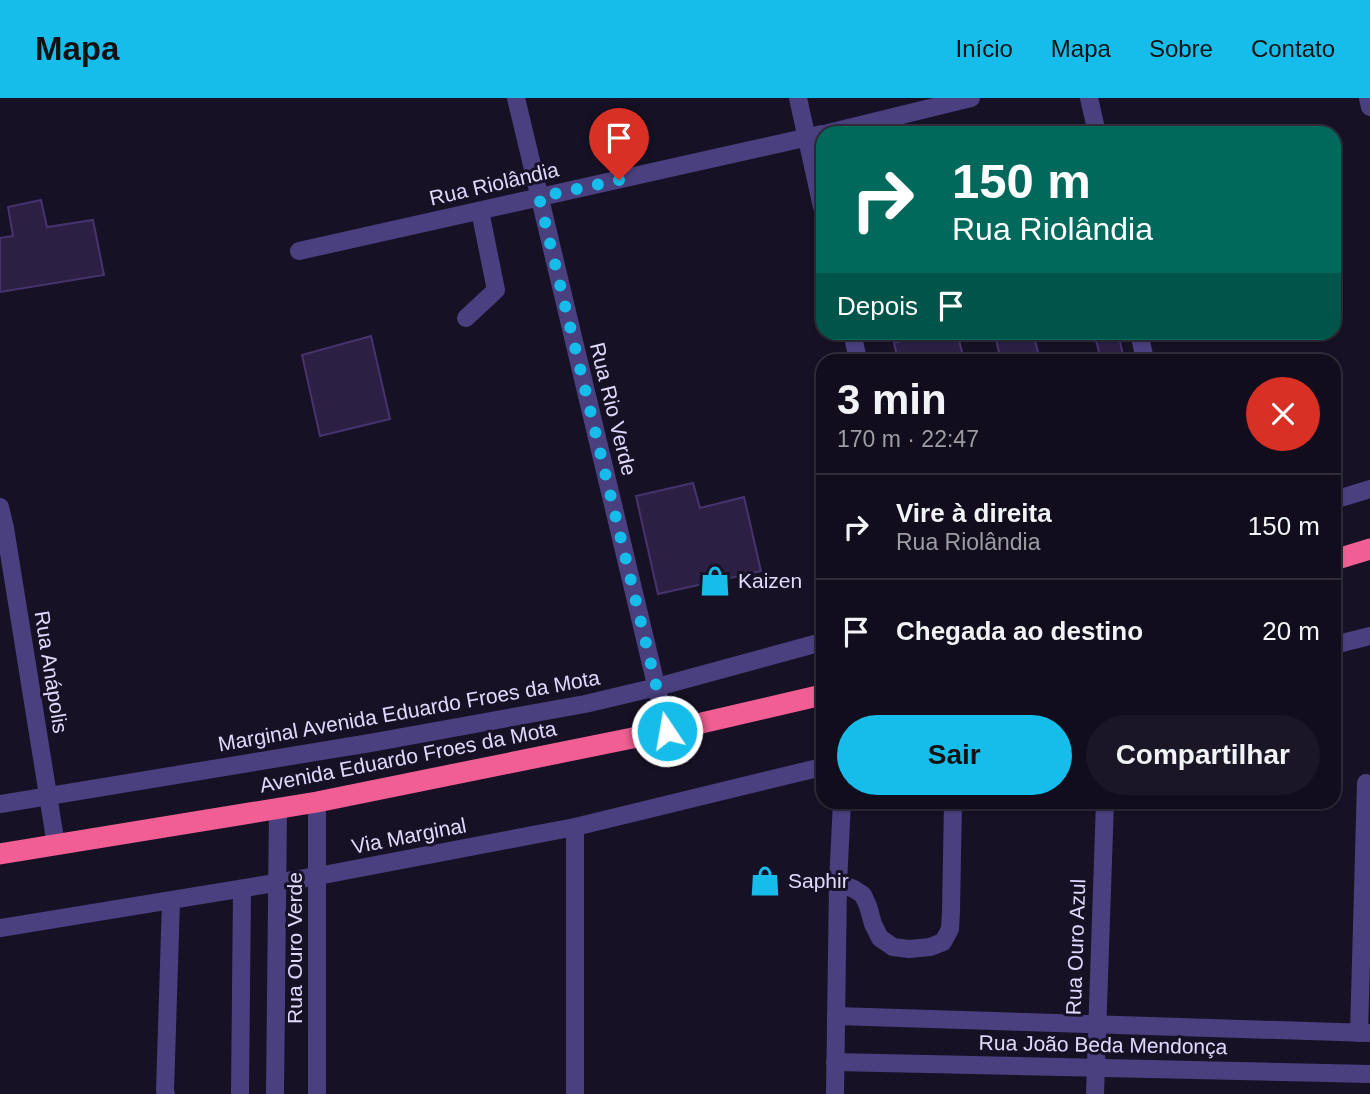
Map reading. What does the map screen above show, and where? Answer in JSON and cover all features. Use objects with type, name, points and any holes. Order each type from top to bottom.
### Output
[{"type":"highway","points":[[1341,557],[1370,549]]},
{"type":"highway","name":"Avenida Eduardo Froes da Mota","points":[[0,854],[317,802],[667,731],[816,696]]},
{"type":"street","name":"Rua Rio Verde","points":[[516,98],[667,731]]},
{"type":"street","points":[[798,98],[815,136]]},
{"type":"street","points":[[857,126],[971,98]]},
{"type":"street","points":[[1090,98],[1096,126]]},
{"type":"street","points":[[1368,98],[1370,107]]},
{"type":"street","name":"Rua Riolândia","points":[[299,251],[815,136]]},
{"type":"street","points":[[467,318],[496,290],[480,211]]},
{"type":"street","points":[[1341,498],[1370,489]]},
{"type":"street","name":"Rua Anápolis","points":[[0,507],[56,845]]},
{"type":"street","points":[[1341,643],[1370,636]]},
{"type":"street","name":"Marginal Avenida Eduardo Froes da Mota","points":[[0,804],[370,744],[585,704],[816,644]]},
{"type":"street","name":"Via Marginal","points":[[0,928],[318,876],[575,827],[816,767]]},
{"type":"street","points":[[1364,1033],[1366,783]]},
{"type":"street","name":"Rua Ouro Verde","points":[[317,802],[317,1094]]},
{"type":"street","name":"Rua Ouro Verde","points":[[275,1094],[278,808]]},
{"type":"street","points":[[835,1094],[842,809]]},
{"type":"street","points":[[838,883],[854,888],[863,895],[880,938],[893,947],[920,948],[943,942],[950,929],[953,809]]},
{"type":"street","name":"Rua Ouro Azul","points":[[1095,1094],[1105,809]]},
{"type":"street","points":[[575,827],[575,1094]]},
{"type":"street","points":[[240,1094],[242,889]]},
{"type":"street","points":[[166,1094],[171,901]]},
{"type":"street","name":"Rua João Beda Mendonça","points":[[836,1016],[1364,1033]]},
{"type":"street","name":"Rua João Beda Mendonça","points":[[835,1062],[1370,1074]]},
{"type":"building","points":[[41,200],[47,227],[93,220],[104,275],[0,292],[0,238],[13,236],[8,207]]},
{"type":"building","points":[[371,336],[390,419],[320,436],[302,355]]},
{"type":"building","points":[[906,340],[959,340],[962,354],[897,354],[894,343]]},
{"type":"building","points":[[996,340],[1035,340],[1038,354],[1000,354]]},
{"type":"building","points":[[1096,340],[1120,340],[1123,354],[1100,354]]},
{"type":"building","points":[[693,483],[700,508],[744,497],[761,571],[658,594],[636,496]]},
{"type":"place","name":"Kaizen","points":[[715,581]]},
{"type":"place","name":"Saphir","points":[[765,881]]},
{"type":"route","points":[[619,180],[539,197],[667,731]]}]
